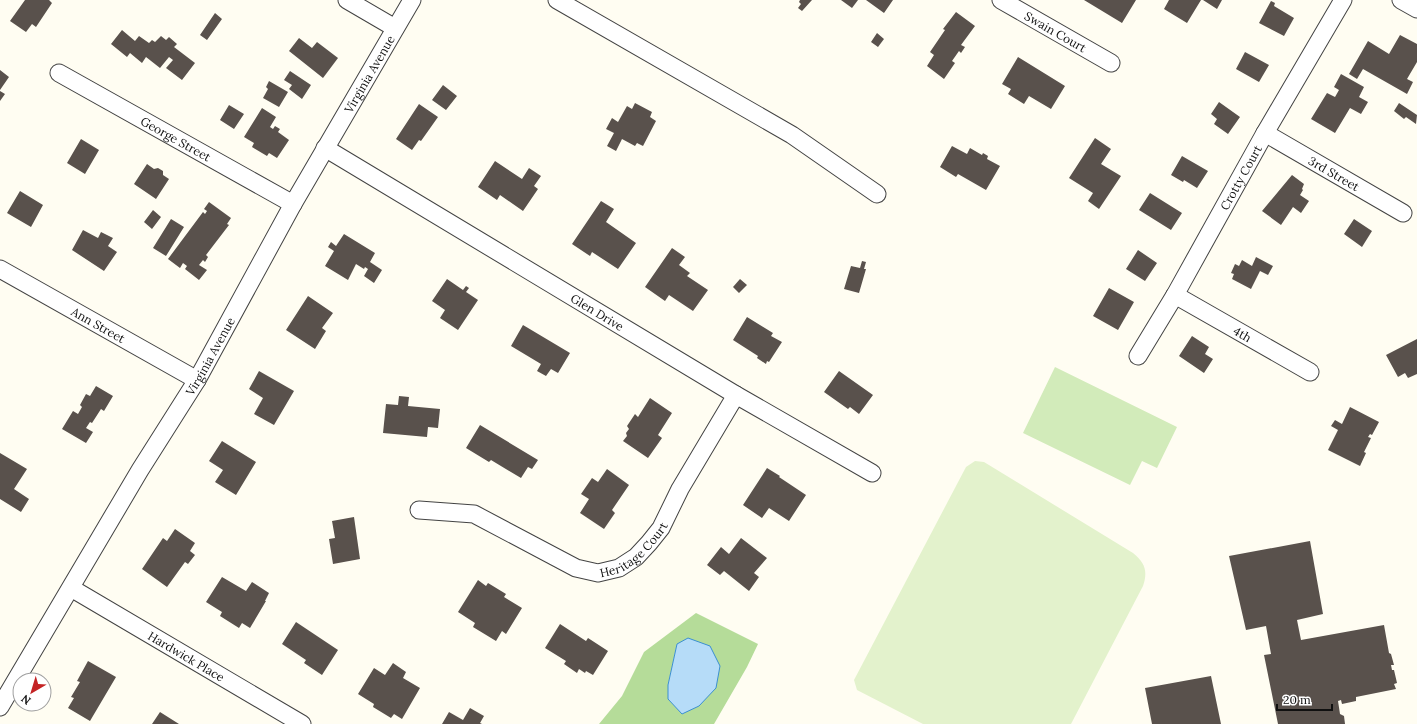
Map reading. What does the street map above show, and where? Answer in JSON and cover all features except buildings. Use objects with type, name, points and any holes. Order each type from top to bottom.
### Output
[{"type":"street","points":[[347,0],[395,28]]},
{"type":"street","name":"Virginia Avenue","points":[[0,707],[140,470],[196,380],[293,204],[412,0]]},
{"type":"street","points":[[557,0],[792,135],[877,194]]},
{"type":"street","name":"Swain Court","points":[[1001,0],[1111,64]]},
{"type":"street","name":"Crotty Court","points":[[1138,356],[1175,295],[1343,0]]},
{"type":"street","points":[[1401,0],[1417,9]]},
{"type":"street","name":"George Street","points":[[59,73],[293,204]]},
{"type":"street","name":"3rd Street","points":[[1266,133],[1403,213]]},
{"type":"street","name":"Glen Drive","points":[[325,148],[736,395],[872,473]]},
{"type":"street","name":"Ann Street","points":[[0,269],[196,380]]},
{"type":"street","name":"4th","points":[[1175,295],[1310,372]]},
{"type":"street","name":"Heritage Court","points":[[419,510],[474,514],[576,568],[598,573],[618,568],[636,557],[661,528],[680,488],[736,395]]},
{"type":"street","name":"Hardwick Place","points":[[71,588],[302,724]]},
{"type":"green space","points":[[1055,367],[1177,427],[1157,468],[1142,461],[1130,485],[1023,433]]},
{"type":"green space","points":[[975,461],[984,462],[1133,553],[1143,564],[1145,576],[1143,586],[1071,724],[923,724],[857,690],[854,680],[966,467]]},
{"type":"green space","points":[[696,613],[758,644],[747,667],[714,724],[599,724],[622,696],[644,652]],"holes":[[[677,644],[683,714],[668,699],[668,685]]]},
{"type":"water","points":[[688,638],[710,646],[720,666],[716,688],[699,706],[682,714],[668,699],[668,685],[677,644]]}]
